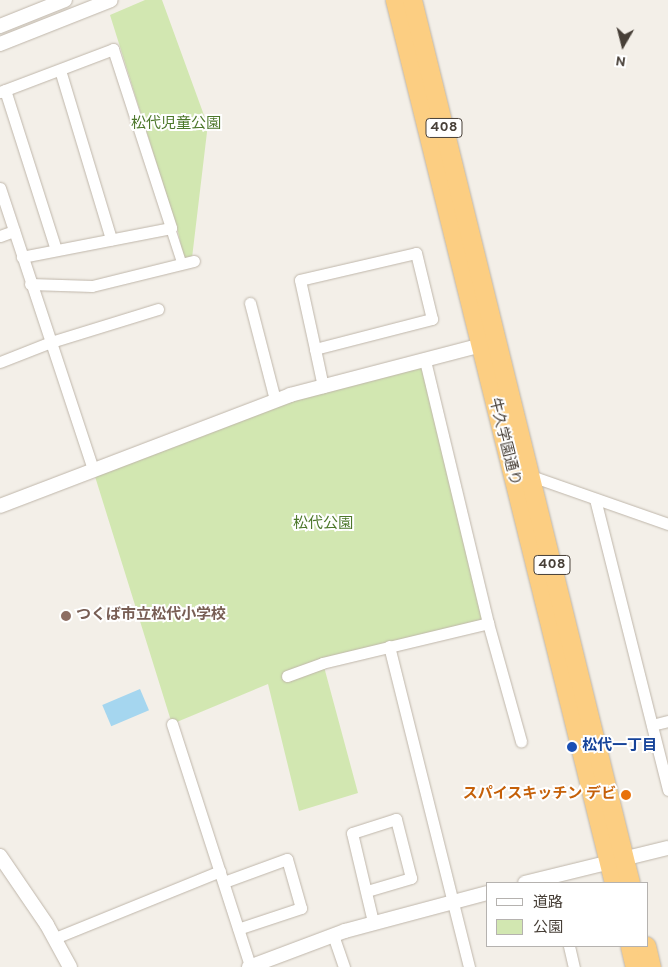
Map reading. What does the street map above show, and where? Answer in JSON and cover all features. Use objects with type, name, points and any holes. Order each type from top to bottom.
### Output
[{"type":"highway","name":"牛久学園通り","points":[[395,0],[488,344],[616,861],[629,882]]},
{"type":"highway","name":"牛久学園通り","points":[[412,0],[488,344],[531,476],[616,861],[614,882]]},
{"type":"highway","points":[[630,947],[635,967]]},
{"type":"highway","points":[[646,947],[651,967]]},
{"type":"street","points":[[0,26],[65,0]]},
{"type":"street","points":[[0,44],[111,0]]},
{"type":"street","points":[[56,250],[3,91],[114,49],[182,264]]},
{"type":"street","points":[[60,70],[111,239]]},
{"type":"street","points":[[0,188],[30,284],[93,470]]},
{"type":"street","points":[[22,257],[170,228]]},
{"type":"street","points":[[0,236],[14,231]]},
{"type":"street","points":[[314,349],[432,319],[416,252],[300,280],[314,349],[323,387]]},
{"type":"street","points":[[30,284],[92,286],[194,261]]},
{"type":"street","points":[[250,303],[276,400]]},
{"type":"street","points":[[0,362],[51,342],[158,309]]},
{"type":"street","points":[[0,506],[276,400],[488,344]]},
{"type":"street","points":[[425,360],[488,623],[521,741]]},
{"type":"street","points":[[531,476],[668,524]]},
{"type":"street","points":[[595,499],[668,790]]},
{"type":"street","points":[[287,676],[389,646],[488,623]]},
{"type":"street","points":[[389,646],[468,967]]},
{"type":"street","points":[[652,725],[668,721]]},
{"type":"street","points":[[172,724],[250,967],[374,922],[486,893]]},
{"type":"street","points":[[367,891],[412,878],[396,819],[352,833],[374,922]]},
{"type":"street","points":[[534,882],[553,880],[668,848]]},
{"type":"street","points":[[0,856],[55,938],[70,967]]},
{"type":"street","points":[[55,938],[222,876],[287,860],[301,908],[238,930]]},
{"type":"street","points":[[334,935],[344,967]]},
{"type":"street","points":[[569,947],[574,967]]},
{"type":"green space","name":"松代児童公園","points":[[145,0],[162,0],[205,118],[207,132],[192,258],[184,260],[178,232],[110,15]]},
{"type":"green space","name":"松代公園","points":[[425,361],[488,623],[323,663],[358,793],[299,811],[268,684],[172,724],[93,470],[237,413]]},
{"type":"water","points":[[140,689],[149,710],[111,726],[102,705]]},
{"type":"place","name":"つくば市立松代小学校","points":[[66,616]]},
{"type":"place","name":"松代一丁目","points":[[572,747]]},
{"type":"place","name":"スパイスキッチン デビ","points":[[626,795]]}]
